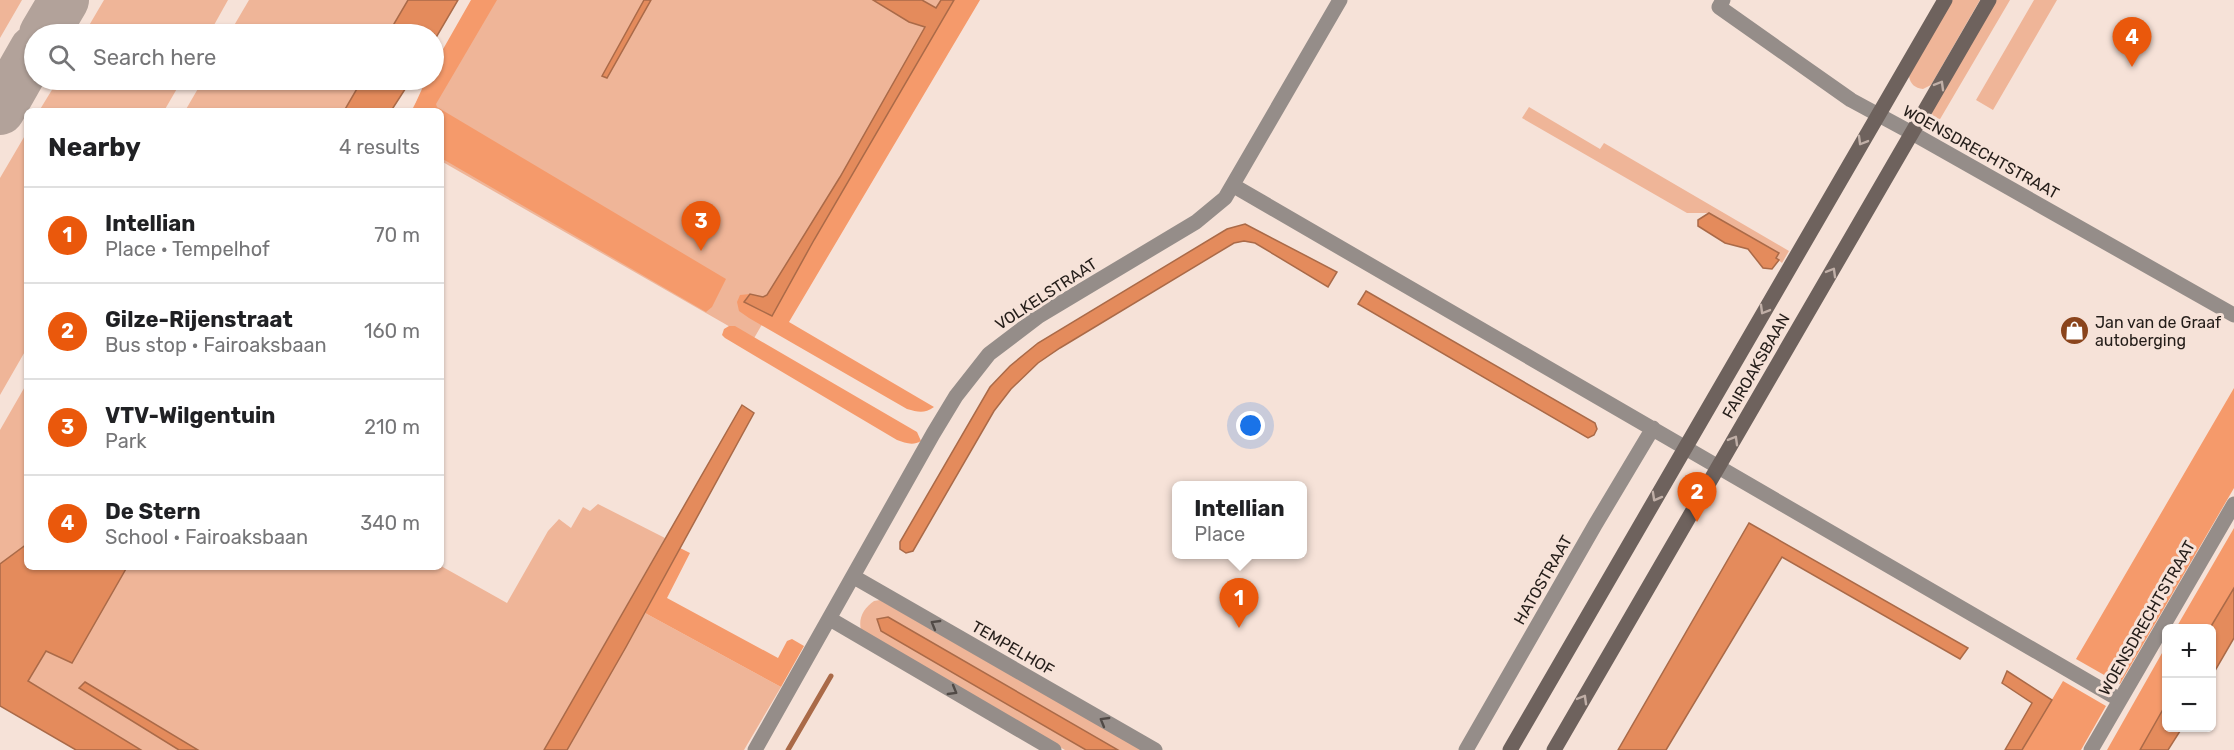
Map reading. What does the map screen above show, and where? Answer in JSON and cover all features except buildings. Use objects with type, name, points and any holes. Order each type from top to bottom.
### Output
[{"type":"main road","name":"FAIROAKSBAAN","points":[[1510,750],[1945,0]]},
{"type":"main road","name":"FAIROAKSBAAN","points":[[1554,750],[1989,0]]},
{"type":"street","name":"VOLKELSTRAAT","points":[[755,750],[933,434],[957,396],[989,354],[1040,316],[1196,222],[1225,198],[1340,0]]},
{"type":"street","name":"WOENSDRECHTSTRAAT","points":[[1721,4],[1851,100],[2234,315]]},
{"type":"street","points":[[1234,186],[2121,700]]},
{"type":"street","name":"HATOSTRAAT","points":[[1466,750],[1653,428]]},
{"type":"street","name":"WOENSDRECHTSTRAAT","points":[[2091,750],[2234,504]]},
{"type":"street","name":"TEMPELHOF","points":[[854,577],[1155,750]]},
{"type":"street","points":[[830,619],[1054,750]]},
{"type":"shaded area","points":[[0,0],[22,0],[0,38]]},
{"type":"shaded area","points":[[104,0],[228,0],[215,24],[90,24]]},
{"type":"shaded area","points":[[249,0],[408,0],[394,24],[235,24]]},
{"type":"shaded area","points":[[408,0],[458,0],[444,24],[394,24]]},
{"type":"shaded area","points":[[471,0],[497,0],[436,104],[439,108],[413,108],[421,90],[444,90],[444,47]]},
{"type":"shaded area","points":[[475,0],[950,0],[753,340],[444,163],[444,108],[413,108],[423,90],[444,90],[444,60]]},
{"type":"shaded area","points":[[644,0],[651,0],[607,78],[602,76]]},
{"type":"shaded area","points":[[873,0],[922,0],[936,8],[941,0],[954,0],[772,316],[744,302],[750,294],[763,297],[767,295],[840,177],[925,27],[909,22]]},
{"type":"shaded area","points":[[954,0],[980,0],[789,322],[934,407],[918,412],[907,409],[749,318],[739,311],[737,302],[740,295],[750,294],[745,302],[772,315]]},
{"type":"shaded area","points":[[1952,0],[1980,0],[1931,85],[1923,89],[1918,88],[1913,85],[1909,76]]},
{"type":"shaded area","points":[[1995,0],[2010,0],[1936,126],[1931,110]]},
{"type":"shaded area","points":[[2034,0],[2057,0],[1993,110],[1976,100]]},
{"type":"shaded area","points":[[52,90],[176,90],[166,108],[41,108]]},
{"type":"shaded area","points":[[197,90],[356,90],[346,108],[187,108]]},
{"type":"shaded area","points":[[356,90],[405,90],[393,108],[346,108]]},
{"type":"shaded area","points":[[1529,107],[1600,149],[1604,143],[1789,251],[1782,263],[1776,258],[1778,253],[1709,213],[1687,213],[1522,118]]},
{"type":"shaded area","points":[[444,111],[726,279],[712,307],[706,312],[444,160]]},
{"type":"shaded area","points":[[24,137],[24,353],[0,395],[0,178]]},
{"type":"shaded area","points":[[1709,213],[1779,253],[1776,258],[1779,260],[1772,269],[1763,268],[1748,249],[1725,243],[1698,226],[1698,220]]},
{"type":"shaded area","points":[[1245,224],[1337,272],[1328,287],[1255,243],[1244,241],[1234,243],[1060,348],[1038,363],[1011,389],[994,411],[913,551],[906,553],[900,549],[900,542],[990,387],[1010,366],[1038,343],[1227,229]]},
{"type":"shaded area","points":[[1366,291],[1595,423],[1597,429],[1594,435],[1588,438],[1358,304]]},
{"type":"shaded area","points":[[735,326],[917,432],[921,441],[912,444],[897,440],[725,338],[722,335],[724,329]]},
{"type":"shaded area","points":[[24,388],[24,546],[0,564],[0,430]]},
{"type":"shaded area","points":[[2234,388],[2234,488],[2120,684],[2076,659]]},
{"type":"shaded area","points":[[742,405],[754,413],[567,750],[544,750]]},
{"type":"shaded area","points":[[598,504],[665,538],[544,750],[141,750],[28,681],[46,651],[72,662],[125,570],[444,570],[444,568],[507,603],[548,531],[559,519],[571,528],[583,507],[590,511]]},
{"type":"shaded area","points":[[1749,523],[1968,648],[1960,659],[1782,557],[1666,750],[1618,750]]},
{"type":"shaded area","points":[[2234,528],[2234,588],[2212,624],[2178,624]]},
{"type":"shaded area","points":[[24,546],[24,570],[125,570],[72,663],[46,651],[28,681],[141,750],[76,750],[0,706],[0,564]]},
{"type":"shaded area","points":[[680,548],[690,553],[667,598],[778,658],[787,641],[792,639],[804,646],[781,687],[645,613]]},
{"type":"shaded area","points":[[2234,588],[2234,638],[2216,669],[2216,624],[2212,624]]},
{"type":"shaded area","points":[[880,600],[1142,750],[1118,750],[888,617],[877,619],[882,631],[1086,750],[1065,750],[861,630],[860,621],[865,610],[874,601]]},
{"type":"shaded area","points":[[645,613],[781,687],[744,750],[567,750]]},
{"type":"shaded area","points":[[888,617],[1118,750],[1086,750],[881,631],[877,619]]},
{"type":"shaded area","points":[[2162,653],[2162,711],[2140,750],[2107,750]]},
{"type":"shaded area","points":[[2007,671],[2052,700],[2022,750],[2005,750],[2032,703],[2002,683]]},
{"type":"shaded area","points":[[2063,681],[2106,706],[2081,750],[2022,750]]},
{"type":"shaded area","points":[[85,682],[198,750],[179,750],[79,688]]},
{"type":"shaded area","points":[[2162,711],[2162,732],[2179,732],[2168,750],[2140,750]]},
{"type":"waterway","points":[[788,750],[831,676]]},
{"type":"taxiway","points":[[50,24],[64,0]]},
{"type":"taxiway","points":[[0,110],[24,68]]},
{"type":"place","name":"De Stern","points":[[2132,67]]},
{"type":"place","name":"VTV-Wilgentuin","points":[[701,251]]},
{"type":"place","name":"Jan van de Graaf autoberging","points":[[2074,331]]},
{"type":"place","name":"Gilze-Rijenstraat","points":[[1697,522]]},
{"type":"place","name":"Intellian","points":[[1239,628]]}]
